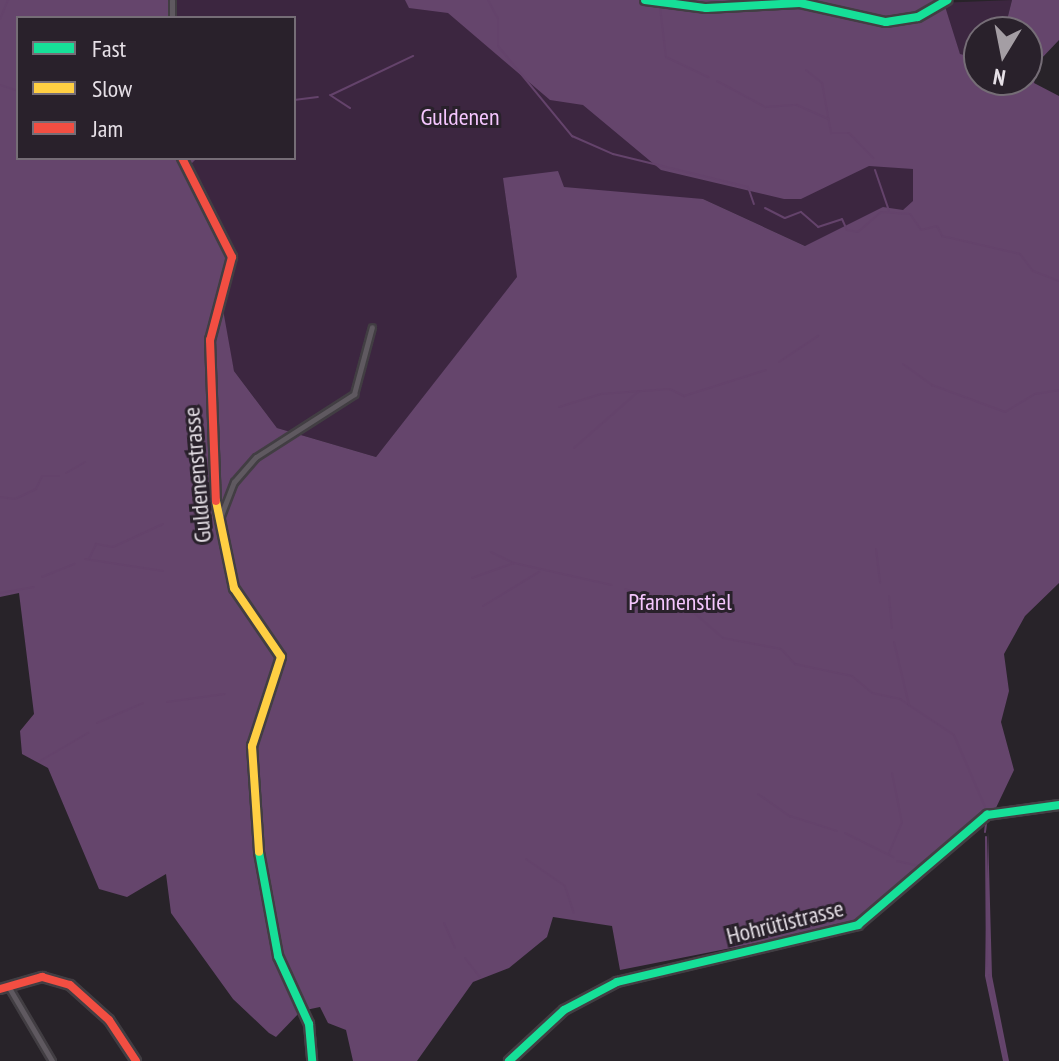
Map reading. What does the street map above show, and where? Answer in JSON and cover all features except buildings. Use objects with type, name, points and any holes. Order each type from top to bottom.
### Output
[{"type":"street","points":[[645,0],[706,8],[800,3],[896,22],[947,0]]},
{"type":"street","name":"Guldenenstrasse","points":[[183,160],[232,257],[210,340],[219,518],[234,588],[281,657],[252,746],[257,842],[276,950],[304,1010],[312,1061]]},
{"type":"street","points":[[219,518],[234,482],[256,457],[354,394],[361,356],[372,327]]},
{"type":"street","name":"Hohrütistrasse","points":[[509,1061],[564,1010],[603,988],[858,925],[987,815],[1059,805]]},
{"type":"street","points":[[52,1061],[4,987],[42,977],[70,985],[109,1020],[136,1061]]},
{"type":"green space","name":"Pfannenstiel","points":[[0,0],[168,0],[168,16],[16,16],[16,160],[195,160],[186,169],[234,258],[222,304],[234,371],[277,428],[376,457],[517,277],[503,178],[558,171],[564,187],[703,199],[805,246],[883,207],[903,210],[913,201],[913,169],[869,166],[801,199],[784,199],[661,170],[583,105],[550,100],[448,13],[409,8],[405,0],[943,0],[960,54],[963,55],[963,96],[1043,96],[1043,88],[1059,96],[1059,583],[1025,616],[1004,654],[1009,691],[1001,722],[1014,770],[994,812],[890,904],[848,925],[620,970],[612,926],[553,917],[547,937],[509,968],[473,982],[417,1061],[353,1061],[346,1030],[328,1023],[320,1007],[301,1011],[276,1037],[233,999],[171,913],[166,874],[127,897],[99,889],[48,768],[22,754],[20,731],[34,714],[19,593],[0,597]]},
{"type":"green space","name":"Guldenen","points":[[168,0],[425,0],[942,148],[931,220],[805,246],[703,199],[508,215],[518,277],[376,457],[277,428],[234,371],[182,160],[296,160],[296,16],[168,16]]},
{"type":"green space","points":[[1012,0],[1008,16],[963,16],[963,55],[960,54],[938,3]]},
{"type":"green space","name":"Pfannenstiel","points":[[1012,0],[1059,0],[1059,40],[1043,57],[1043,16],[1008,16]]},
{"type":"green space","points":[[988,831],[992,976],[1009,1061],[1003,1061],[985,976]]},
{"type":"waterway","points":[[0,19],[8,0]]},
{"type":"waterway","points":[[488,0],[498,19],[498,46],[572,136],[613,154],[748,187],[754,204]]},
{"type":"waterway","points":[[660,7],[666,57],[708,77]]},
{"type":"waterway","points":[[331,95],[413,56]]},
{"type":"waterway","points":[[806,70],[822,83],[831,133],[849,133],[873,158]]},
{"type":"waterway","points":[[717,81],[765,107],[797,105],[829,119]]},
{"type":"waterway","points":[[0,85],[16,90]]},
{"type":"waterway","points":[[330,95],[350,108]]},
{"type":"waterway","points":[[296,100],[318,97]]},
{"type":"waterway","points":[[875,170],[889,211]]},
{"type":"waterway","points":[[765,208],[785,218],[801,212],[818,227],[842,219],[847,230],[858,232],[881,212],[910,214],[921,230],[937,226],[942,236],[1020,254],[1033,271],[1059,281]]},
{"type":"waterway","points":[[779,362],[818,336]]},
{"type":"waterway","points":[[903,364],[932,385],[1005,412],[1035,394],[1059,390]]},
{"type":"waterway","points":[[559,407],[601,394],[670,389],[684,396],[766,370]]},
{"type":"waterway","points":[[574,448],[639,391]]},
{"type":"waterway","points":[[66,473],[85,462]]},
{"type":"waterway","points":[[0,497],[15,499],[36,489],[42,476],[59,476]]},
{"type":"waterway","points":[[89,559],[96,544],[113,547],[163,524]]},
{"type":"waterway","points":[[876,549],[880,583]]},
{"type":"waterway","points":[[491,552],[514,563]]},
{"type":"waterway","points":[[85,559],[163,571]]},
{"type":"waterway","points":[[472,578],[514,563],[612,585]]},
{"type":"waterway","points":[[42,577],[75,564]]},
{"type":"waterway","points":[[483,606],[539,572]]},
{"type":"waterway","points":[[0,593],[33,587]]},
{"type":"waterway","points":[[625,589],[692,611],[723,638],[781,649],[795,664],[852,676],[872,693],[900,699],[954,735],[985,807]]},
{"type":"waterway","points":[[889,596],[892,628]]},
{"type":"waterway","points":[[894,642],[909,705]]},
{"type":"waterway","points":[[167,702],[224,694]]},
{"type":"waterway","points":[[97,723],[143,703]]},
{"type":"waterway","points":[[40,761],[88,733]]},
{"type":"waterway","points":[[889,853],[902,823],[892,773]]},
{"type":"waterway","points":[[758,794],[790,816],[837,831]]},
{"type":"waterway","points":[[985,832],[986,824]]},
{"type":"waterway","points":[[845,833],[893,857]]},
{"type":"waterway","points":[[986,837],[987,966]]},
{"type":"waterway","points":[[526,859],[565,886],[574,913]]},
{"type":"waterway","points":[[897,861],[922,867]]},
{"type":"waterway","points":[[444,923],[455,948]]},
{"type":"waterway","points":[[465,958],[480,977]]},
{"type":"waterway","points":[[989,975],[1006,1061]]},
{"type":"traffic: fast","points":[[645,0],[706,8],[800,3],[886,22],[918,17],[947,0]]},
{"type":"traffic: fast","points":[[509,1061],[564,1010],[617,982],[858,925],[987,815],[1059,805]]},
{"type":"traffic: fast","points":[[259,852],[278,956],[309,1024],[312,1061]]},
{"type":"traffic: slow","points":[[216,501],[234,588],[281,657],[252,746],[259,852]]},
{"type":"traffic: jam","points":[[183,160],[232,257],[210,340],[216,501]]},
{"type":"traffic: jam","points":[[0,989],[42,977],[70,985],[109,1020],[136,1061]]}]
